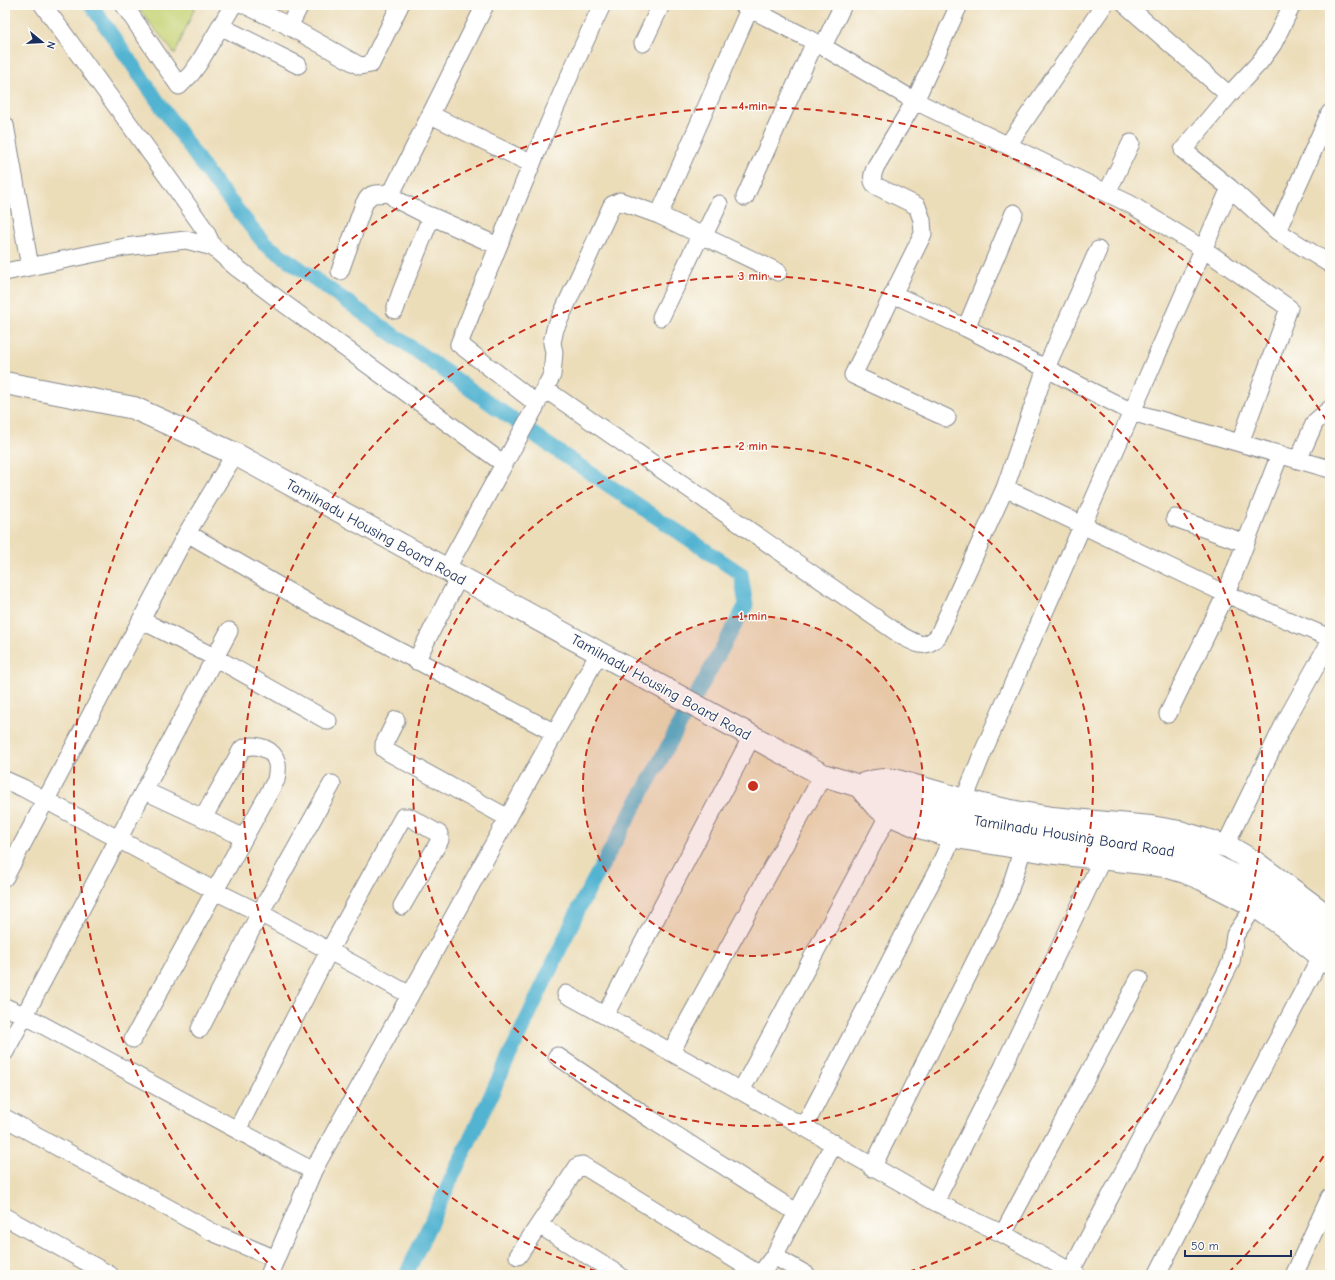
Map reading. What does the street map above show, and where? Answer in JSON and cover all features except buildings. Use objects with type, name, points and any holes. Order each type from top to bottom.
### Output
[{"type":"street","points":[[43,5],[205,230],[213,247],[237,268],[286,305],[504,464]]},
{"type":"street","points":[[124,5],[179,86],[192,74],[233,5]]},
{"type":"street","points":[[245,5],[290,27],[360,66],[371,64],[400,5]]},
{"type":"street","points":[[290,27],[300,5]]},
{"type":"street","points":[[340,271],[364,204],[368,197],[374,193],[389,193],[394,188],[486,5]]},
{"type":"street","points":[[602,5],[576,59],[459,344],[538,402],[916,644],[924,645],[932,642],[938,636],[1005,488],[1046,368],[1098,250]]},
{"type":"street","points":[[643,43],[661,5]]},
{"type":"street","points":[[745,197],[819,44],[842,5]]},
{"type":"street","points":[[946,418],[853,375],[923,234],[922,220],[917,206],[876,186],[873,183],[872,176],[876,166],[915,100],[959,5]]},
{"type":"street","points":[[1008,146],[1104,5]]},
{"type":"street","points":[[1126,5],[1229,95]]},
{"type":"street","points":[[1292,5],[1273,44],[1259,63],[1229,95],[1183,150],[1230,188],[1277,231],[1330,264]]},
{"type":"street","points":[[659,215],[748,6],[819,44],[915,100],[1130,204],[1203,249],[1289,308],[1240,443]]},
{"type":"street","points":[[220,26],[298,65]]},
{"type":"street","points":[[1277,231],[1330,113]]},
{"type":"street","points":[[431,115],[532,164]]},
{"type":"street","points":[[5,125],[30,267]]},
{"type":"street","points":[[1107,193],[1132,143]]},
{"type":"street","points":[[964,800],[983,752],[1230,188]]},
{"type":"street","points":[[389,193],[397,200],[431,217],[498,246]]},
{"type":"street","points":[[416,661],[453,573],[504,464],[552,375],[554,352],[552,343],[555,329],[612,205],[620,201],[659,215],[702,237],[778,272]]},
{"type":"street","points":[[661,317],[719,204]]},
{"type":"street","points":[[966,328],[1014,213]]},
{"type":"street","points":[[395,310],[431,217]]},
{"type":"street","points":[[5,272],[125,247],[186,240],[213,247]]},
{"type":"street","points":[[893,294],[966,328],[1132,412],[1330,469]]},
{"type":"street","name":"Tamilnadu Housing Board Road","points":[[5,383],[134,408],[235,454],[823,776],[859,786]]},
{"type":"street","points":[[1298,460],[1315,422],[1330,409]]},
{"type":"street","points":[[5,877],[187,533],[235,454]]},
{"type":"street","points":[[1168,714],[1226,594],[1280,454]]},
{"type":"street","points":[[1005,488],[1226,594],[1330,638]]},
{"type":"street","points":[[1175,518],[1245,543]]},
{"type":"street","points":[[187,533],[315,607],[555,733]]},
{"type":"street","points":[[140,620],[216,658],[328,721]]},
{"type":"street","points":[[5,1052],[216,658],[229,631]]},
{"type":"street","points":[[1225,846],[1285,722],[1330,641]]},
{"type":"street","points":[[269,1275],[313,1171],[599,653]]},
{"type":"street","points":[[396,720],[384,744],[384,749],[508,818]]},
{"type":"street","points":[[605,1015],[752,736]]},
{"type":"street","points":[[133,1040],[276,780],[277,763],[274,755],[256,746],[248,746],[242,750],[203,818]]},
{"type":"street","points":[[671,1052],[823,776]]},
{"type":"street","points":[[5,780],[24,788],[215,891],[260,913],[410,995]]},
{"type":"street","points":[[1156,1275],[1244,1102],[1327,955],[1255,906],[1185,872],[1165,866],[1023,848],[953,836],[919,826],[893,806],[876,806],[859,786],[874,780],[894,780],[964,800],[1016,812],[1045,817],[1151,827],[1180,832],[1225,846],[1256,863],[1330,918]]},
{"type":"street","points":[[200,1029],[260,913],[332,784]]},
{"type":"street","points":[[145,791],[244,838]]},
{"type":"street","points":[[741,1091],[893,806]]},
{"type":"street","name":"Tamilnadu Housing Board Road","points":[[893,806],[1001,827],[1107,840],[1179,852],[1205,861],[1251,884],[1298,917],[1327,955]]},
{"type":"street","points":[[237,1130],[329,951],[399,823],[403,817],[409,816],[439,834],[440,840],[402,906]]},
{"type":"street","points":[[804,1127],[935,874],[953,836]]},
{"type":"street","points":[[872,1168],[1008,895],[1023,848]]},
{"type":"street","points":[[935,1202],[1003,1067],[1103,857]]},
{"type":"street","points":[[566,994],[834,1143],[872,1168],[935,1202],[1003,1234],[1074,1273],[1230,962],[1235,935],[1255,906]]},
{"type":"street","points":[[1003,1234],[1139,979]]},
{"type":"street","points":[[5,1007],[24,1015],[313,1171]]},
{"type":"street","points":[[557,1056],[796,1212]]},
{"type":"street","points":[[5,1118],[212,1232],[276,1259]]},
{"type":"street","points":[[518,1256],[578,1166],[583,1165],[760,1275],[774,1256],[796,1212],[834,1143]]},
{"type":"street","points":[[1294,1275],[1330,1197]]},
{"type":"street","points":[[5,1217],[110,1275]]},
{"type":"street","points":[[539,1225],[619,1275]]},
{"type":"street","points":[[774,1256],[807,1275]]},
{"type":"green space","points":[[136,5],[196,5],[175,54]]},
{"type":"waterway","points":[[91,5],[209,175],[264,243],[556,450],[741,574],[746,605],[583,900],[406,1275]]}]
